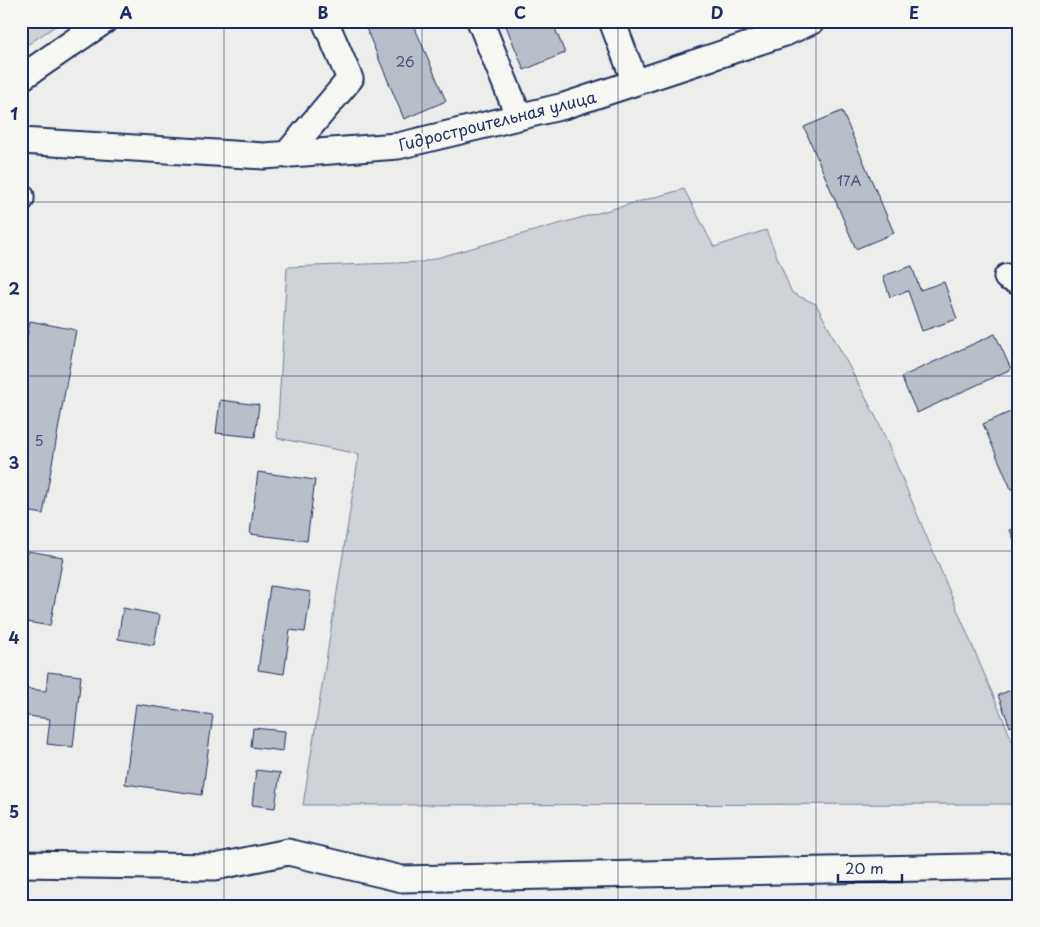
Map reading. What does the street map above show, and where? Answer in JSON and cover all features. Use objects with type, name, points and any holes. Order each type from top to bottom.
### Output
[{"type":"street","points":[[21,78],[104,21]]},
{"type":"street","points":[[286,154],[350,79],[325,21]]},
{"type":"street","points":[[480,21],[519,117]]},
{"type":"street","points":[[612,21],[636,82]]},
{"type":"street","name":"Гидростроительная улица","points":[[21,141],[264,156],[398,146],[564,106],[785,33],[812,21]]},
{"type":"street","points":[[21,864],[215,867],[288,852],[402,879],[1019,866]]},
{"type":"shaded area","points":[[21,21],[63,21],[21,49]]},
{"type":"shaded area","points":[[684,189],[714,247],[766,230],[792,293],[816,304],[879,423],[1019,757],[1019,804],[303,805],[359,454],[277,438],[287,267],[422,262]]},
{"type":"building","points":[[363,21],[412,21],[446,101],[404,119]]},
{"type":"building","points":[[504,21],[552,21],[565,53],[524,70]]},
{"type":"building","points":[[842,111],[894,233],[856,249],[804,127]]},
{"type":"building","points":[[912,266],[920,290],[944,282],[957,319],[922,331],[908,291],[890,297],[883,276]]},
{"type":"building","points":[[30,321],[76,330],[43,514],[21,510],[21,370]]},
{"type":"building","points":[[995,334],[1011,369],[917,413],[901,377]]},
{"type":"building","points":[[220,400],[259,405],[255,437],[216,433]]},
{"type":"building","points":[[1019,408],[1019,486],[1011,489],[983,424]]},
{"type":"building","points":[[258,472],[315,480],[307,541],[250,534]]},
{"type":"building","points":[[1019,526],[1019,551],[1010,530]]},
{"type":"building","points":[[28,551],[63,557],[50,626],[21,621],[21,588]]},
{"type":"building","points":[[270,586],[311,592],[305,632],[290,630],[284,674],[258,670]]},
{"type":"building","points":[[123,608],[160,615],[154,645],[118,639]]},
{"type":"building","points":[[48,672],[81,676],[73,747],[47,744],[50,719],[21,715],[21,688],[46,691]]},
{"type":"building","points":[[1019,687],[1019,723],[1010,727],[998,695]]},
{"type":"building","points":[[136,704],[213,715],[202,795],[125,784]]},
{"type":"building","points":[[253,728],[285,731],[283,751],[251,747]]},
{"type":"building","points":[[256,770],[280,773],[275,808],[252,805]]}]
